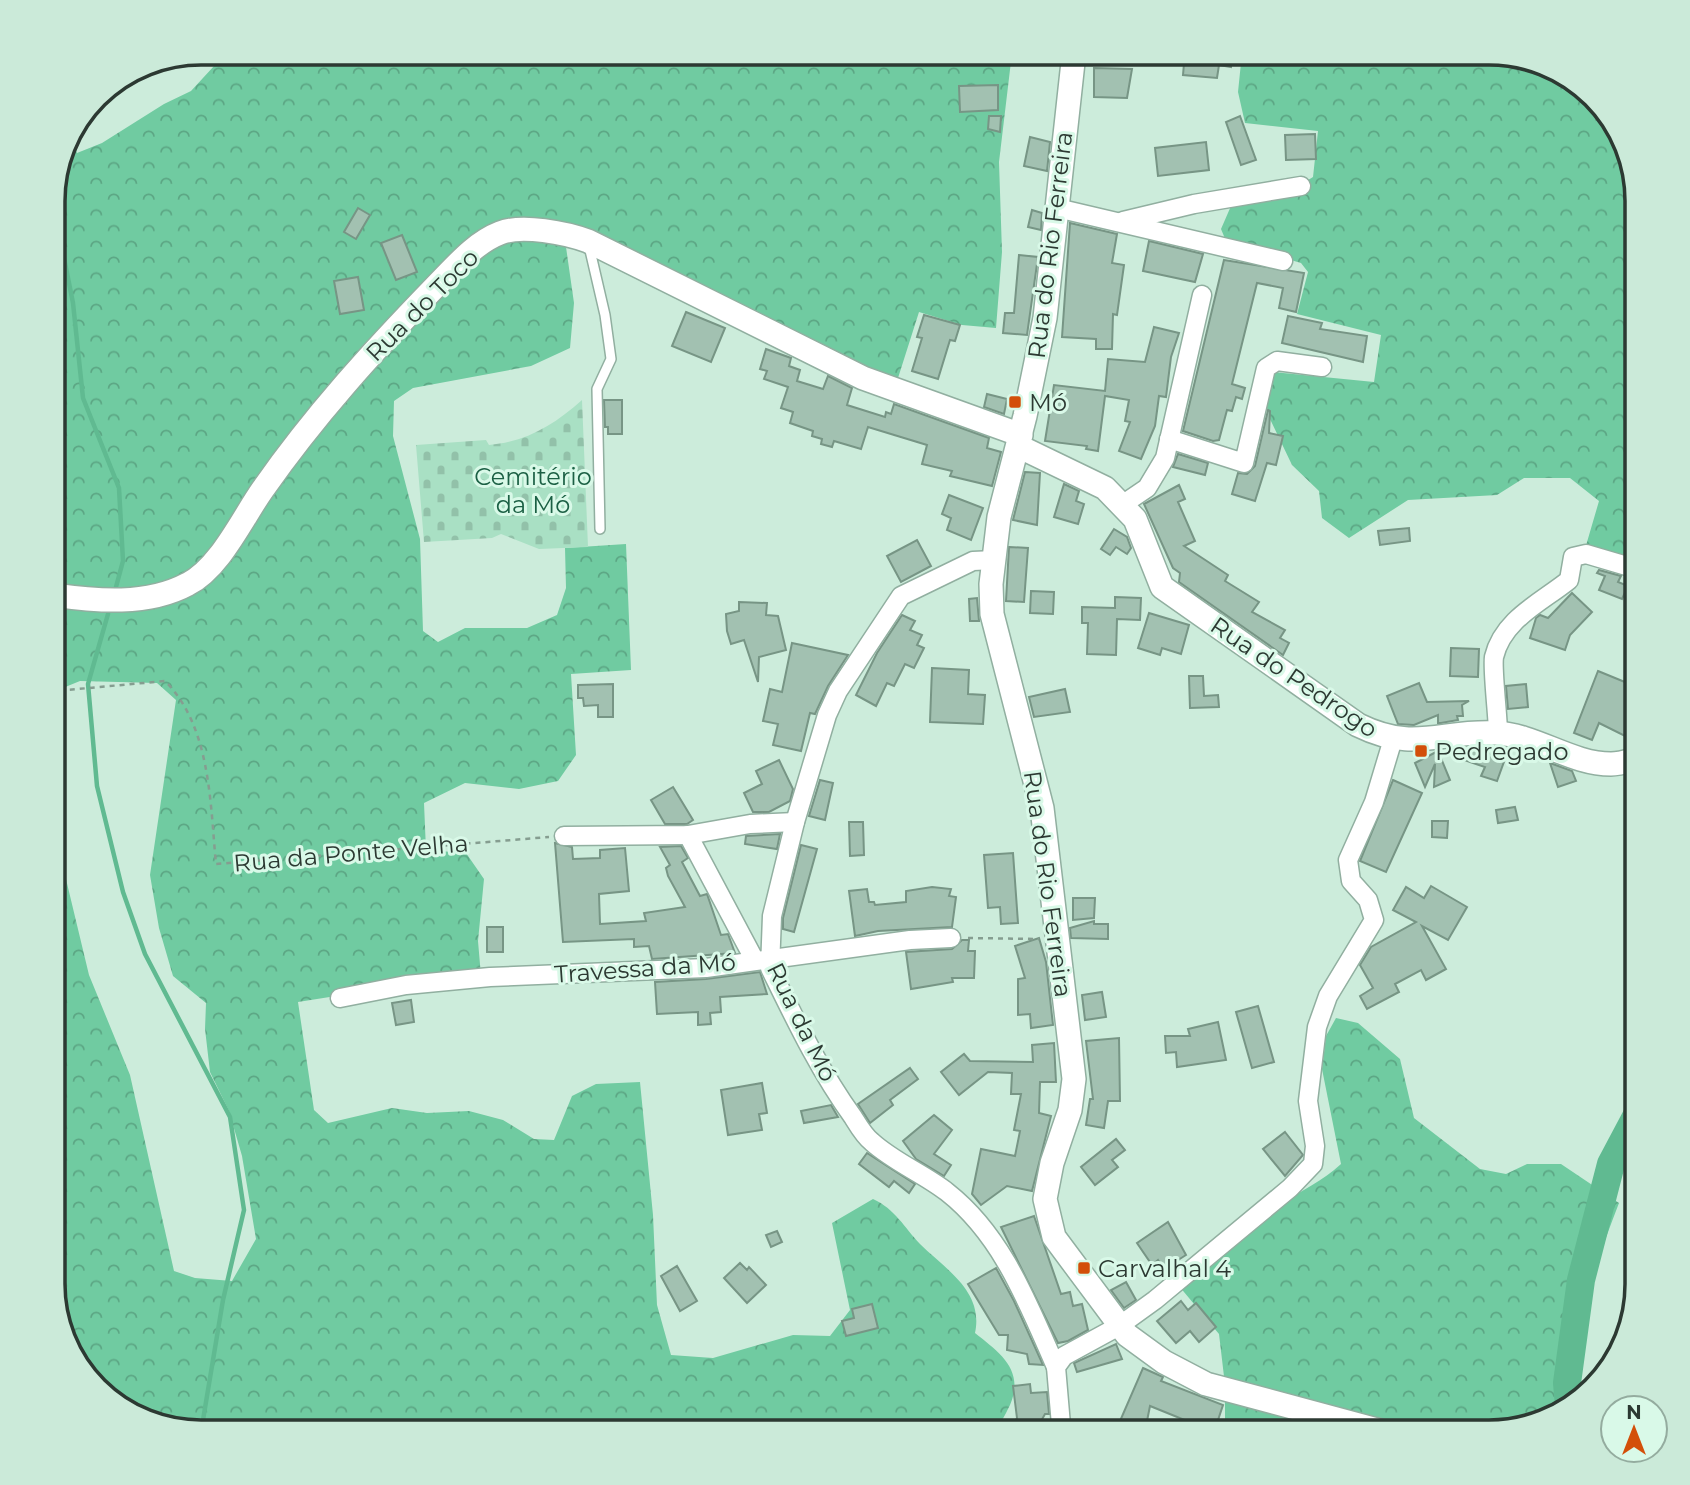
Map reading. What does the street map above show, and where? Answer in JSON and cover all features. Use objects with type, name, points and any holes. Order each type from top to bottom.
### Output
[{"type":"street","name":"Rua do Rio Ferreira","points":[[1073,65],[1045,318],[1019,440],[999,517],[991,584],[992,614],[1042,808],[1074,1079],[1070,1110],[1052,1163],[1045,1199],[1054,1237],[1127,1335],[1164,1362],[1206,1384],[1338,1420]]},
{"type":"street","points":[[1116,222],[1301,186]]},
{"type":"street","points":[[1057,208],[1283,261]]},
{"type":"street","points":[[1177,208],[1175,222],[1182,237]]},
{"type":"street","name":"Rua do Toco","points":[[65,596],[102,601],[150,597],[190,584],[220,554],[262,490],[323,408],[470,252],[501,232],[546,230],[588,241],[863,378],[1019,440]]},
{"type":"street","points":[[1122,505],[1147,488],[1165,457],[1202,295]]},
{"type":"street","points":[[1169,439],[1244,463],[1266,368],[1277,361],[1322,367]]},
{"type":"street","name":"Rua do Pedrogo","points":[[1019,440],[1105,488],[1122,505],[1135,519],[1163,587],[1358,726],[1393,739],[1498,733],[1524,737],[1581,758],[1610,764],[1625,760]]},
{"type":"street","points":[[1498,733],[1494,658],[1502,638],[1525,611],[1569,580],[1573,557],[1586,554],[1625,565]]},
{"type":"street","name":"Rua da Mó","points":[[994,559],[973,561],[901,596],[838,691],[827,715],[795,822],[761,958],[770,968],[811,1052],[842,1103],[871,1141],[946,1191],[975,1216],[996,1244],[1021,1290],[1056,1367],[1060,1420]]},
{"type":"street","points":[[1056,1367],[1064,1356],[1119,1326],[1222,1245],[1313,1164],[1315,1146],[1308,1101],[1317,1027],[1328,996],[1374,920],[1368,900],[1351,881],[1348,860],[1374,802],[1393,739]]},
{"type":"street","points":[[564,836],[688,835],[750,824],[795,822]]},
{"type":"street","points":[[688,835],[761,958]]},
{"type":"street","name":"Travessa da Mó","points":[[340,998],[406,985],[490,977],[706,968],[761,958],[951,938]]},
{"type":"lane","points":[[588,241],[606,314],[611,359],[597,389],[600,529]]},
{"type":"path","name":"Rua da Ponte Velha","points":[[65,689],[165,681],[181,697],[204,755],[216,864],[564,836]]},
{"type":"path","points":[[951,938],[1056,940]]},
{"type":"green space","points":[[215,65],[1011,65],[999,162],[1002,252],[996,328],[962,325],[919,312],[898,378],[864,368],[581,226],[566,247],[574,303],[570,348],[531,366],[413,388],[394,401],[393,436],[420,539],[423,631],[438,642],[465,628],[527,628],[557,615],[566,588],[565,548],[626,544],[631,670],[571,674],[576,755],[558,781],[519,789],[465,783],[424,803],[426,850],[466,853],[484,879],[478,941],[481,976],[449,973],[405,975],[374,990],[298,1002],[314,1110],[328,1123],[392,1108],[427,1113],[469,1111],[503,1120],[534,1139],[554,1140],[572,1096],[596,1084],[640,1082],[653,1215],[657,1305],[671,1355],[713,1358],[793,1335],[830,1336],[850,1310],[832,1223],[873,1199],[881,1203],[960,1282],[974,1305],[975,1333],[1007,1363],[1012,1372],[1014,1393],[1002,1420],[191,1420],[174,1418],[140,1406],[104,1381],[88,1360],[69,1320],[65,1294],[65,875],[89,975],[130,1075],[174,1271],[195,1278],[232,1281],[256,1239],[242,1156],[229,1111],[210,1072],[205,1029],[206,1003],[173,976],[159,928],[150,875],[176,700],[157,683],[80,681],[65,687],[65,191],[69,165],[75,147],[77,153],[102,143],[164,104],[191,91]]},
{"type":"green space","points":[[1241,65],[1499,65],[1542,75],[1572,93],[1592,111],[1611,140],[1621,165],[1625,191],[1625,561],[1585,549],[1599,501],[1570,478],[1524,478],[1497,495],[1408,500],[1349,538],[1322,518],[1319,491],[1292,465],[1269,417],[1263,388],[1273,372],[1374,382],[1381,335],[1297,314],[1308,272],[1301,263],[1226,241],[1221,229],[1231,206],[1284,195],[1313,177],[1318,131],[1245,123],[1238,92]]},
{"type":"green space","name":"Cemitério da Mó","points":[[582,400],[588,547],[539,549],[501,534],[492,538],[424,542],[416,445],[486,440],[489,445],[515,440],[539,431]]},
{"type":"green space","points":[[1336,1018],[1358,1023],[1400,1059],[1414,1118],[1480,1169],[1506,1174],[1527,1164],[1561,1164],[1619,1203],[1587,1300],[1578,1350],[1576,1389],[1565,1397],[1542,1410],[1499,1420],[1225,1420],[1225,1385],[1219,1334],[1179,1286],[1282,1204],[1341,1164],[1322,1069],[1326,1036]]},
{"type":"building","points":[[1184,65],[1219,65],[1217,78],[1183,75]]},
{"type":"building","points":[[1094,68],[1132,69],[1127,98],[1094,97]]},
{"type":"building","points":[[998,85],[998,110],[960,112],[959,86]]},
{"type":"building","points":[[989,116],[1001,116],[1000,132],[988,129]]},
{"type":"building","points":[[1240,116],[1256,160],[1241,165],[1226,122]]},
{"type":"building","points":[[1315,134],[1316,159],[1286,160],[1285,135]]},
{"type":"building","points":[[1030,137],[1050,142],[1047,171],[1024,166]]},
{"type":"building","points":[[1206,142],[1209,170],[1158,176],[1155,148]]},
{"type":"building","points":[[358,208],[370,215],[356,239],[344,232]]},
{"type":"building","points":[[1032,210],[1042,213],[1041,230],[1028,227]]},
{"type":"building","points":[[1070,223],[1117,234],[1112,263],[1124,265],[1117,315],[1113,314],[1112,349],[1096,349],[1096,339],[1062,337]]},
{"type":"building","points":[[402,235],[417,272],[396,280],[381,243]]},
{"type":"building","points":[[1149,241],[1203,254],[1195,282],[1143,271]]},
{"type":"building","points":[[1019,255],[1038,257],[1027,335],[1003,333],[1005,313],[1014,313]]},
{"type":"building","points":[[1224,260],[1304,273],[1296,312],[1279,308],[1283,288],[1257,283],[1232,384],[1245,388],[1242,399],[1236,397],[1232,411],[1227,410],[1219,440],[1213,441],[1183,431]]},
{"type":"building","points":[[358,277],[364,310],[340,314],[334,281]]},
{"type":"building","points":[[686,312],[725,328],[711,362],[672,346]]},
{"type":"building","points":[[924,315],[960,325],[955,341],[950,340],[938,379],[912,371],[922,338],[917,337]]},
{"type":"building","points":[[1288,316],[1322,323],[1320,329],[1367,336],[1363,362],[1282,343]]},
{"type":"building","points":[[1154,327],[1179,333],[1171,357],[1166,397],[1159,396],[1155,426],[1141,459],[1119,451],[1130,422],[1125,421],[1129,400],[1105,396],[1098,451],[1086,449],[1087,446],[1045,441],[1054,385],[1105,391],[1108,359],[1145,362]]},
{"type":"building","points":[[766,349],[791,358],[789,366],[800,370],[797,381],[823,389],[828,376],[852,388],[847,405],[885,417],[886,412],[891,414],[894,404],[989,438],[987,448],[1001,452],[992,486],[950,476],[952,471],[922,464],[927,445],[868,427],[861,449],[834,441],[832,447],[821,444],[822,439],[812,436],[813,431],[790,423],[793,412],[781,408],[788,387],[764,379],[767,371],[760,369]]},
{"type":"building","points":[[987,394],[1007,399],[1004,414],[984,407]]},
{"type":"building","points":[[604,400],[622,400],[622,434],[608,434],[608,427],[605,427]]},
{"type":"building","points":[[1268,410],[1269,433],[1283,436],[1276,465],[1267,463],[1255,501],[1232,494],[1238,473],[1247,474],[1255,466]]},
{"type":"building","points":[[1178,454],[1208,463],[1205,475],[1173,467]]},
{"type":"building","points":[[1025,472],[1040,473],[1037,525],[1013,520]]},
{"type":"building","points":[[1064,484],[1079,491],[1076,501],[1084,504],[1078,524],[1054,517]]},
{"type":"building","points":[[1179,485],[1185,499],[1178,502],[1195,541],[1184,546],[1228,575],[1225,581],[1259,602],[1252,612],[1285,630],[1280,638],[1289,643],[1283,655],[1179,582],[1180,573],[1173,568],[1144,504]]},
{"type":"building","points":[[949,495],[983,508],[971,540],[947,530],[951,518],[942,514]]},
{"type":"building","points":[[1409,528],[1410,541],[1380,545],[1378,531]]},
{"type":"building","points":[[1114,529],[1127,537],[1131,548],[1127,554],[1116,547],[1110,555],[1101,549]]},
{"type":"building","points":[[917,540],[931,566],[901,582],[887,556]]},
{"type":"building","points":[[1009,547],[1028,548],[1024,602],[1006,601]]},
{"type":"building","points":[[1599,570],[1621,576],[1618,582],[1625,585],[1622,599],[1599,590],[1605,576],[1597,573]]},
{"type":"building","points":[[1031,591],[1054,592],[1053,614],[1030,613]]},
{"type":"building","points":[[1572,593],[1592,612],[1570,635],[1565,650],[1530,638],[1536,618],[1540,615],[1548,618]]},
{"type":"building","points":[[1115,597],[1141,598],[1140,620],[1117,619],[1116,655],[1087,654],[1088,623],[1082,623],[1082,607],[1115,608]]},
{"type":"building","points":[[977,598],[979,621],[970,621],[969,599]]},
{"type":"building","points":[[739,602],[767,603],[766,615],[778,616],[786,650],[759,657],[758,682],[744,640],[731,644],[727,631],[726,614],[739,611]]},
{"type":"building","points":[[1149,613],[1189,625],[1181,654],[1162,648],[1160,655],[1138,648]]},
{"type":"building","points":[[902,615],[915,621],[910,630],[922,635],[917,645],[924,648],[914,668],[905,664],[894,686],[887,683],[876,706],[856,695],[877,653]]},
{"type":"building","points":[[792,643],[848,655],[828,686],[815,714],[810,713],[801,751],[773,745],[778,724],[763,721],[770,689],[782,692]]},
{"type":"building","points":[[1451,648],[1479,649],[1478,677],[1450,676]]},
{"type":"building","points":[[932,668],[969,670],[968,694],[985,695],[983,724],[930,722]]},
{"type":"building","points":[[1598,671],[1625,682],[1625,736],[1599,723],[1592,740],[1574,733]]},
{"type":"building","points":[[1189,676],[1203,676],[1204,696],[1218,695],[1219,707],[1190,708]]},
{"type":"building","points":[[1419,683],[1427,702],[1469,701],[1462,705],[1463,716],[1457,716],[1458,720],[1441,723],[1438,723],[1438,715],[1414,725],[1398,724],[1387,696]]},
{"type":"building","points":[[613,684],[613,717],[598,717],[598,705],[584,706],[583,698],[578,698],[578,685]]},
{"type":"building","points":[[1526,684],[1528,707],[1508,709],[1506,686]]},
{"type":"building","points":[[1065,689],[1070,712],[1034,717],[1029,697]]},
{"type":"building","points":[[1472,747],[1505,759],[1497,781],[1481,776],[1485,767],[1464,760]]},
{"type":"building","points":[[1438,751],[1450,780],[1434,787],[1435,764],[1425,787],[1415,763]]},
{"type":"building","points":[[779,760],[793,789],[790,801],[769,812],[753,812],[744,793],[762,784],[756,771]]},
{"type":"building","points":[[1550,763],[1572,771],[1576,781],[1558,787]]},
{"type":"building","points":[[820,780],[833,783],[825,820],[809,816]]},
{"type":"building","points":[[1393,780],[1422,793],[1386,872],[1360,861]]},
{"type":"building","points":[[673,787],[693,820],[687,824],[665,824],[651,800]]},
{"type":"building","points":[[1515,807],[1518,820],[1498,823],[1496,810]]},
{"type":"building","points":[[1432,821],[1448,821],[1447,838],[1432,837]]},
{"type":"building","points":[[849,822],[863,822],[864,855],[850,856]]},
{"type":"building","points":[[780,834],[777,849],[745,844],[746,836]]},
{"type":"building","points":[[555,843],[572,847],[573,859],[600,858],[600,850],[625,848],[629,891],[599,894],[600,924],[646,921],[644,913],[685,907],[668,876],[666,868],[670,865],[660,847],[681,846],[688,858],[682,862],[700,896],[707,894],[721,935],[728,934],[735,953],[652,959],[649,946],[634,947],[634,939],[563,942]]},
{"type":"building","points":[[801,845],[817,849],[794,932],[783,929],[783,918]]},
{"type":"building","points":[[1013,853],[1018,923],[1001,924],[1000,907],[988,908],[984,855]]},
{"type":"building","points":[[1431,886],[1467,907],[1448,940],[1422,926],[1446,969],[1426,980],[1421,970],[1395,984],[1399,992],[1367,1009],[1360,996],[1373,988],[1360,965],[1371,947],[1416,922],[1393,910],[1406,887],[1424,898]]},
{"type":"building","points":[[932,887],[951,889],[949,896],[956,897],[952,927],[878,931],[855,936],[849,891],[867,889],[869,902],[874,902],[875,905],[906,902],[906,891]]},
{"type":"building","points":[[1073,898],[1095,898],[1094,918],[1073,920]]},
{"type":"building","points":[[1094,921],[1094,924],[1108,924],[1108,939],[1071,938],[1070,928]]},
{"type":"building","points":[[487,927],[503,927],[503,952],[487,952]]},
{"type":"building","points":[[1039,938],[1046,962],[1053,1025],[1031,1028],[1030,1014],[1018,1015],[1018,979],[1025,978],[1015,946]]},
{"type":"building","points":[[962,940],[969,940],[968,951],[975,951],[974,978],[952,978],[953,982],[911,989],[906,952],[952,949]]},
{"type":"building","points":[[760,972],[767,994],[720,997],[721,1012],[710,1013],[711,1024],[698,1025],[698,1012],[657,1014],[655,982]]},
{"type":"building","points":[[1102,992],[1106,1017],[1085,1020],[1082,995]]},
{"type":"building","points":[[411,1000],[414,1022],[396,1025],[392,1003]]},
{"type":"building","points":[[1258,1006],[1274,1062],[1252,1068],[1236,1012]]},
{"type":"building","points":[[1218,1022],[1226,1060],[1177,1067],[1176,1052],[1166,1053],[1165,1036],[1190,1036],[1188,1029]]},
{"type":"building","points":[[1119,1038],[1120,1101],[1108,1101],[1104,1128],[1086,1125],[1090,1099],[1093,1099],[1086,1041]]},
{"type":"building","points":[[1054,1043],[1056,1082],[1040,1082],[1039,1113],[1051,1116],[1032,1191],[1007,1186],[981,1205],[972,1194],[981,1149],[1015,1156],[1020,1131],[1014,1130],[1021,1094],[1011,1094],[1012,1073],[988,1072],[959,1095],[941,1072],[964,1054],[970,1061],[1033,1062],[1032,1045]]},
{"type":"building","points":[[910,1068],[918,1079],[890,1100],[893,1105],[870,1123],[858,1104]]},
{"type":"building","points":[[762,1083],[767,1113],[759,1114],[762,1130],[728,1135],[721,1090]]},
{"type":"building","points":[[831,1105],[838,1117],[804,1123],[801,1111]]},
{"type":"building","points":[[934,1115],[952,1130],[934,1154],[951,1165],[944,1176],[916,1159],[903,1141]]},
{"type":"building","points":[[1285,1132],[1303,1155],[1285,1176],[1263,1149]]},
{"type":"building","points":[[1116,1139],[1125,1150],[1112,1160],[1118,1167],[1095,1185],[1081,1167]]},
{"type":"building","points":[[867,1153],[915,1184],[909,1193],[894,1181],[889,1187],[859,1164]]},
{"type":"building","points":[[1034,1216],[1061,1294],[1070,1292],[1073,1306],[1082,1304],[1088,1330],[1068,1341],[1058,1343],[1001,1227]]},
{"type":"building","points":[[1168,1222],[1186,1255],[1164,1269],[1158,1260],[1152,1265],[1137,1243]]},
{"type":"building","points":[[777,1231],[782,1242],[771,1247],[766,1235]]},
{"type":"building","points":[[740,1263],[747,1270],[749,1267],[766,1285],[747,1303],[724,1278]]},
{"type":"building","points":[[677,1266],[697,1301],[680,1311],[661,1276]]},
{"type":"building","points":[[996,1268],[1043,1365],[1029,1364],[1027,1354],[1007,1350],[1008,1335],[999,1335],[968,1284]]},
{"type":"building","points":[[1126,1282],[1136,1300],[1124,1308],[1111,1290]]},
{"type":"building","points":[[1181,1301],[1188,1310],[1196,1303],[1216,1327],[1199,1342],[1190,1331],[1176,1343],[1157,1321]]},
{"type":"building","points":[[872,1304],[878,1328],[846,1336],[842,1321],[854,1318],[852,1309]]},
{"type":"building","points":[[1116,1344],[1122,1359],[1077,1372],[1074,1363]]},
{"type":"building","points":[[1143,1368],[1163,1377],[1161,1381],[1223,1405],[1218,1420],[1184,1420],[1150,1406],[1147,1420],[1120,1420]]},
{"type":"building","points":[[1030,1384],[1031,1393],[1047,1392],[1049,1414],[1045,1414],[1042,1420],[1016,1420],[1013,1386]]},
{"type":"waterway","points":[[65,263],[73,303],[83,398],[119,488],[123,561],[116,587]]},
{"type":"waterway","points":[[108,614],[88,684],[97,786],[123,892],[145,954],[230,1117],[244,1210],[223,1300],[203,1420]]},
{"type":"waterway","points":[[1568,1395],[1567,1383],[1581,1280],[1611,1164],[1625,1138]]},
{"type":"place","name":"Mó","points":[[1015,402]]},
{"type":"place","name":"Pedregado","points":[[1421,751]]},
{"type":"place","name":"Carvalhal 4","points":[[1084,1268]]}]
